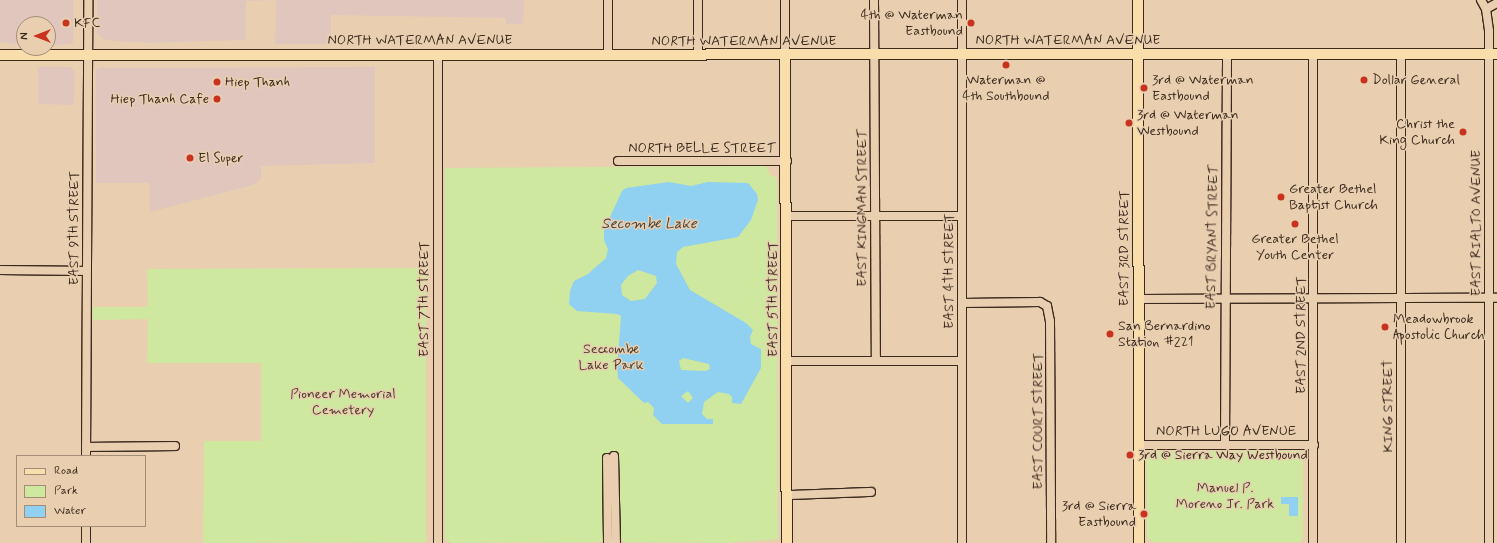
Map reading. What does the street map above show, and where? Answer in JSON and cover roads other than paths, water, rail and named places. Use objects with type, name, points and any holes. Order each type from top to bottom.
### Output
[{"type":"main road","name":"EAST 3RD STREET","points":[[1138,0],[1138,543]]},
{"type":"main road","name":"NORTH WATERMAN AVENUE","points":[[0,55],[1492,54]]},
{"type":"main road","name":"EAST 5TH STREET","points":[[785,55],[787,161],[787,543]]},
{"type":"street","name":"EAST 9TH STREET","points":[[86,455],[88,0]]},
{"type":"street","points":[[608,0],[608,54]]},
{"type":"street","points":[[698,0],[698,55]]},
{"type":"street","points":[[785,0],[785,55]]},
{"type":"street","name":"EAST KINGMAN STREET","points":[[874,0],[876,361]]},
{"type":"street","name":"EAST 4TH STREET","points":[[962,0],[962,543]]},
{"type":"street","name":"EAST RIALTO AVENUE","points":[[1481,0],[1486,9],[1492,54],[1493,298],[1489,543]]},
{"type":"street","points":[[1486,9],[1497,3]]},
{"type":"street","name":"EAST 7TH STREET","points":[[438,54],[438,543]]},
{"type":"street","name":"EAST BRYANT STREET","points":[[1225,444],[1224,298],[1228,54]]},
{"type":"street","name":"EAST 2ND STREET","points":[[1313,54],[1313,543]]},
{"type":"street","name":"KING STREET","points":[[1401,54],[1401,543]]},
{"type":"street","name":"NORTH BELLE STREET","points":[[618,161],[787,161]]},
{"type":"street","points":[[787,216],[962,216]]},
{"type":"street","points":[[0,270],[86,271]]},
{"type":"street","points":[[1138,299],[1224,298],[1401,300],[1493,298]]},
{"type":"street","name":"EAST COURT STREET","points":[[962,303],[1040,302],[1047,306],[1050,316],[1051,543]]},
{"type":"street","points":[[787,361],[962,361]]},
{"type":"street","name":"NORTH LUGO AVENUE","points":[[1138,444],[1314,445]]},
{"type":"street","points":[[86,447],[175,446]]},
{"type":"street","points":[[608,543],[611,457],[616,543]]},
{"type":"street","points":[[788,495],[871,492]]},
{"type":"street","points":[[86,527],[86,543]]},
{"type":"water","name":"Secombe Lake","points":[[669,182],[691,186],[708,182],[748,183],[757,194],[758,200],[751,220],[738,237],[683,247],[677,252],[676,264],[690,290],[746,323],[753,330],[750,337],[751,344],[761,349],[761,368],[741,404],[732,403],[732,397],[729,394],[718,392],[704,402],[702,414],[707,419],[713,419],[713,424],[662,424],[653,415],[654,408],[648,402],[644,403],[618,378],[617,368],[621,316],[617,314],[577,311],[569,304],[570,291],[574,281],[588,274],[606,258],[608,249],[604,240],[604,230],[622,191],[626,188]],"holes":[[[638,270],[656,276],[657,283],[645,299],[631,301],[622,295],[621,285],[628,276]],[[683,358],[709,364],[710,369],[705,371],[681,370],[679,361]],[[688,391],[693,398],[688,403],[681,396]]]},
{"type":"water","points":[[1281,497],[1298,497],[1298,516],[1289,516],[1289,504],[1281,504]]},
{"type":"place","name":"KFC","points":[[66,23]]},
{"type":"place","name":"4th @ Waterman Eastbound","points":[[971,23]]},
{"type":"place","name":"Waterman @ 4th Southbound","points":[[1006,65]]},
{"type":"place","name":"Dollar General","points":[[1364,80]]},
{"type":"place","name":"Hiep Thanh","points":[[217,82]]},
{"type":"place","name":"3rd @ Waterman Eastbound","points":[[1144,88]]},
{"type":"place","name":"Hiep Thanh Cafe","points":[[217,99]]},
{"type":"place","name":"3rd @ Waterman Westbound","points":[[1129,123]]},
{"type":"place","name":"Christ the King Church","points":[[1463,132]]},
{"type":"place","name":"El Super","points":[[190,158]]},
{"type":"place","name":"Greater Bethel Baptist Church","points":[[1281,197]]},
{"type":"place","name":"Greater Bethel Youth Center","points":[[1295,224]]},
{"type":"place","name":"Meadowbrook Apostolic Church","points":[[1385,327]]},
{"type":"place","name":"San Bernardino Station #221","points":[[1110,334]]},
{"type":"place","name":"3rd @ Sierra Way Westbound","points":[[1130,455]]},
{"type":"place","name":"3rd @ Sierra Eastbound","points":[[1144,514]]},
{"type":"park label","name":"Seccombe Lake Park","points":[[611,358]]},
{"type":"park label","name":"Pioneer Memorial Cemetery","points":[[343,402]]},
{"type":"park label","name":"Manuel P. Moreno Jr. Park","points":[[1225,496]]}]
